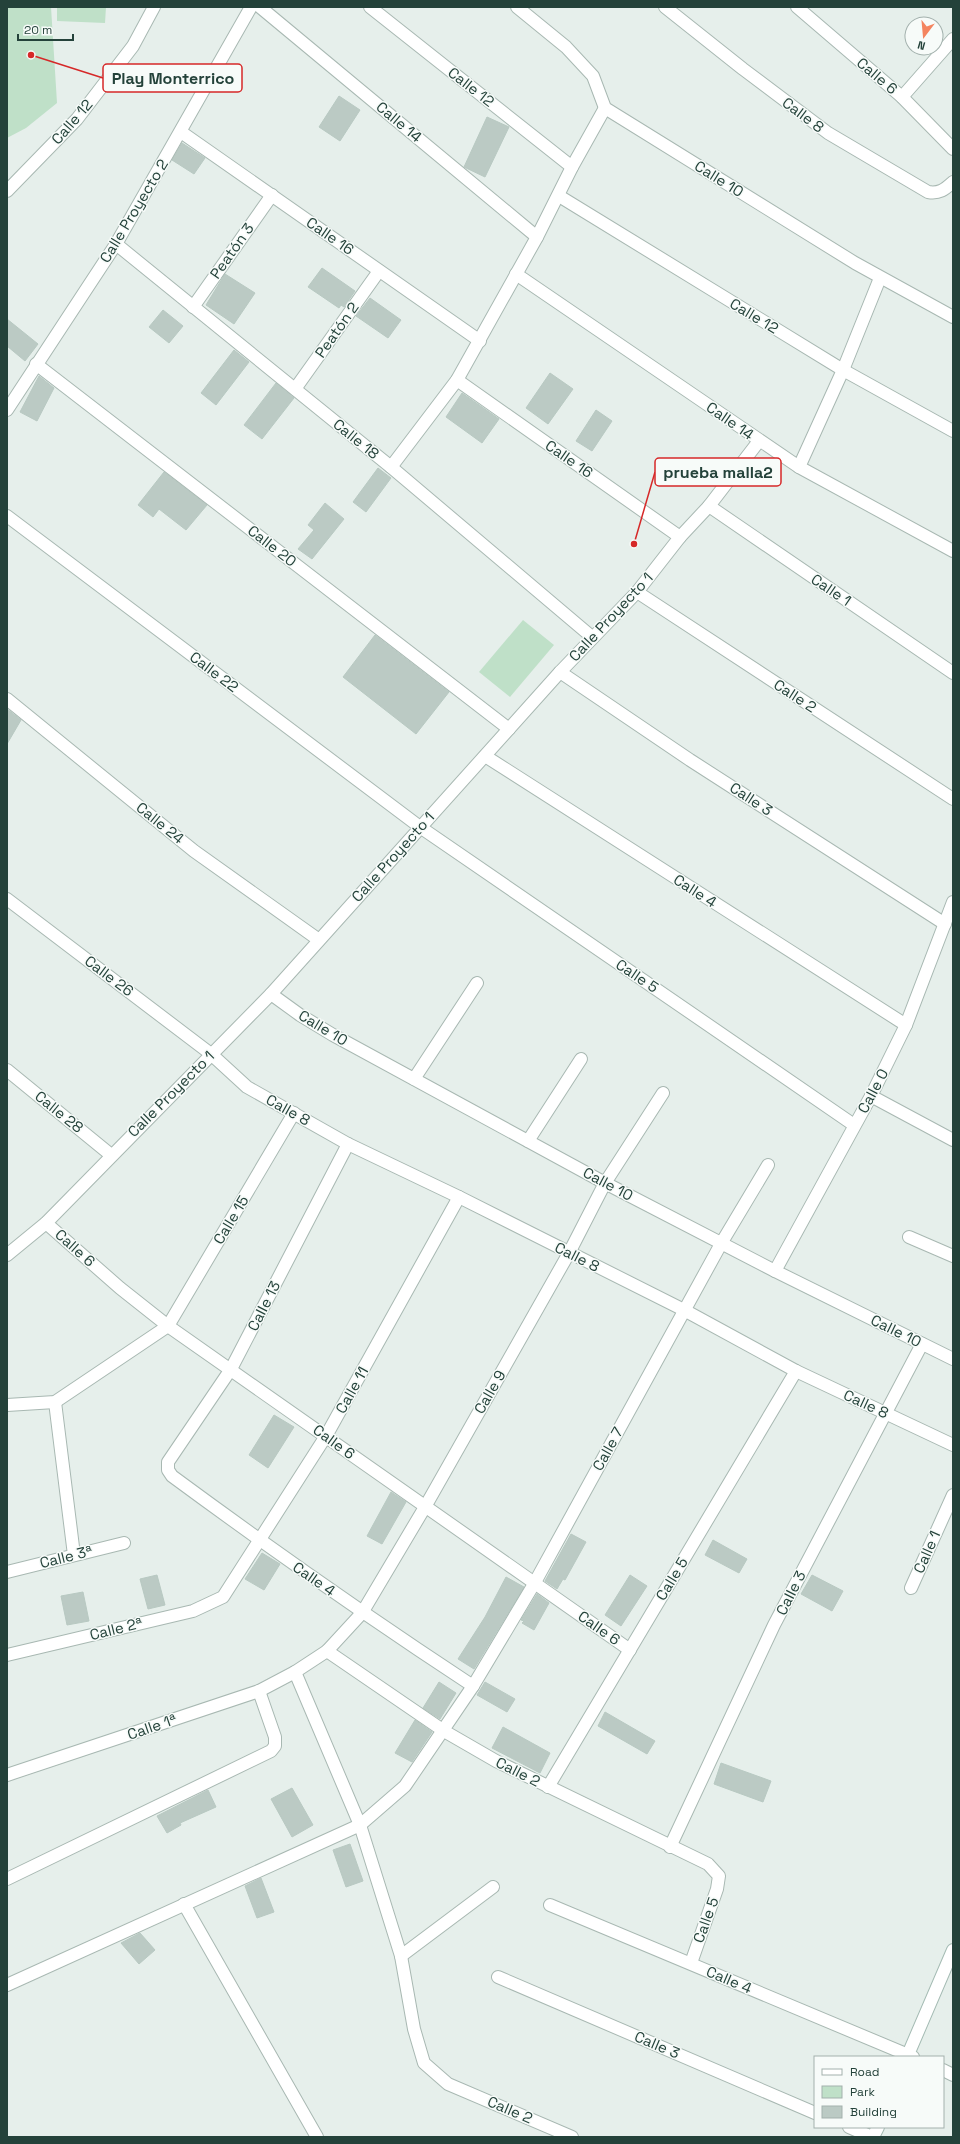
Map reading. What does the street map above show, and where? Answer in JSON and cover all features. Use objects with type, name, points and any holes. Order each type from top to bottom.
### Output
[{"type":"street","name":"Calle 12","points":[[7,191],[77,119],[133,46],[154,7]]},
{"type":"street","name":"Calle Proyecto 2","points":[[7,410],[116,244],[251,7]]},
{"type":"street","name":"Calle 14","points":[[260,7],[537,237]]},
{"type":"street","name":"Calle 12","points":[[370,7],[572,167]]},
{"type":"street","points":[[391,467],[456,380],[480,341],[605,108],[594,76],[566,47],[517,7]]},
{"type":"street","name":"Calle 8","points":[[665,7],[828,134],[928,192],[937,193],[944,190],[953,182]]},
{"type":"street","name":"Calle 6","points":[[797,7],[902,97],[953,149]]},
{"type":"street","points":[[902,97],[953,39]]},
{"type":"street","name":"Calle 10","points":[[605,108],[880,278],[952,313]]},
{"type":"street","name":"Calle 16","points":[[181,132],[480,341]]},
{"type":"street","name":"Peatón 3","points":[[193,307],[272,195]]},
{"type":"street","name":"Calle 12","points":[[559,196],[843,370],[953,431]]},
{"type":"street","name":"Calle 18","points":[[116,244],[391,467],[592,637]]},
{"type":"street","name":"Peatón 2","points":[[295,389],[379,271]]},
{"type":"street","name":"Calle 14","points":[[516,274],[799,467],[953,551]]},
{"type":"street","points":[[799,467],[843,370],[880,278]]},
{"type":"street","name":"Calle 20","points":[[36,364],[509,729]]},
{"type":"street","name":"Calle 16","points":[[456,380],[680,537]]},
{"type":"street","name":"Calle Proyecto 1","points":[[7,1255],[46,1223],[111,1155],[271,994],[560,672],[592,637],[637,592],[680,537],[710,506],[759,441]]},
{"type":"street","name":"Calle 1","points":[[710,506],[953,673]]},
{"type":"street","name":"Calle 22","points":[[7,516],[420,827]]},
{"type":"street","name":"Calle 2","points":[[637,592],[953,799]]},
{"type":"street","name":"Calle 3","points":[[560,672],[690,760],[945,924]]},
{"type":"street","name":"Calle 24","points":[[7,699],[194,851],[319,940]]},
{"type":"street","name":"Calle 4","points":[[485,756],[906,1026]]},
{"type":"street","name":"Calle 5","points":[[420,827],[854,1125]]},
{"type":"street","name":"Calle 26","points":[[7,899],[211,1054]]},
{"type":"street","name":"Calle 0","points":[[774,1271],[871,1096],[906,1026],[953,902]]},
{"type":"street","points":[[414,1079],[478,983]]},
{"type":"street","name":"Calle 10","points":[[271,994],[306,1019],[528,1141],[722,1242],[774,1271],[953,1359]]},
{"type":"street","name":"Calle 8","points":[[211,1054],[246,1087],[348,1144],[459,1197],[684,1310],[796,1371],[953,1445]]},
{"type":"street","points":[[528,1141],[581,1059]]},
{"type":"street","name":"Calle 28","points":[[7,1070],[111,1155]]},
{"type":"street","name":"Calle 9","points":[[295,1672],[326,1651],[362,1612],[425,1507],[569,1253],[605,1182],[663,1093]]},
{"type":"street","points":[[871,1096],[953,1140]]},
{"type":"street","name":"Calle 15","points":[[168,1326],[294,1113]]},
{"type":"street","name":"Calle 13","points":[[168,1462],[231,1369],[348,1144]]},
{"type":"street","name":"Calle 7","points":[[7,1985],[360,1825],[405,1786],[425,1754],[444,1731],[473,1686],[534,1584],[684,1310],[722,1242],[768,1165]]},
{"type":"street","name":"Calle 11","points":[[223,1597],[326,1436],[459,1197]]},
{"type":"street","name":"Calle 6","points":[[46,1223],[120,1288],[168,1326],[630,1650]]},
{"type":"street","points":[[909,1237],[953,1256]]},
{"type":"street","points":[[7,1405],[55,1402],[168,1326]]},
{"type":"street","name":"Calle 3","points":[[670,1847],[774,1625],[884,1413],[922,1344]]},
{"type":"street","name":"Calle 5","points":[[548,1787],[796,1371]]},
{"type":"street","points":[[55,1402],[74,1555]]},
{"type":"street","name":"Calle 4","points":[[168,1462],[168,1470],[172,1476],[260,1541],[362,1612],[473,1686]]},
{"type":"street","name":"Calle 1","points":[[911,1588],[953,1495]]},
{"type":"street","name":"Calle 3ª","points":[[7,1572],[124,1543]]},
{"type":"street","name":"Calle 2ª","points":[[7,1655],[193,1611],[223,1597]]},
{"type":"street","name":"Calle 2","points":[[326,1651],[444,1731],[548,1787],[708,1864],[719,1876]]},
{"type":"street","name":"Calle 2","points":[[295,1672],[360,1825],[401,1956],[414,2029],[424,2063],[448,2084],[572,2137]]},
{"type":"street","name":"Calle 1ª","points":[[7,1775],[259,1691],[295,1672]]},
{"type":"street","points":[[7,1879],[272,1751],[275,1746],[275,1737],[259,1691]]},
{"type":"street","name":"Calle 5","points":[[691,1964],[717,1889],[719,1876]]},
{"type":"street","points":[[401,1956],[493,1887]]},
{"type":"street","points":[[184,1904],[317,2137]]},
{"type":"street","name":"Calle 4","points":[[550,1904],[909,2056]]},
{"type":"street","points":[[909,2056],[953,1950]]},
{"type":"street","name":"Calle 3","points":[[498,1977],[814,2113]]},
{"type":"street","points":[[944,2070],[953,2075]]},
{"type":"street","points":[[851,2128],[873,2137],[878,2128]]},
{"type":"green space","points":[[7,7],[51,7],[57,103],[26,128],[7,138]]},
{"type":"green space","points":[[57,7],[106,7],[105,23],[57,21]]},
{"type":"green space","points":[[523,620],[554,645],[510,697],[479,672]]},
{"type":"building","points":[[339,96],[360,110],[340,141],[319,127]]},
{"type":"building","points":[[487,117],[509,127],[485,177],[464,167]]},
{"type":"building","points":[[182,143],[205,158],[194,174],[172,160]]},
{"type":"building","points":[[322,268],[355,291],[344,307],[341,305],[339,308],[308,287]]},
{"type":"building","points":[[225,274],[255,293],[234,324],[206,305]]},
{"type":"building","points":[[370,298],[401,320],[388,338],[356,316]]},
{"type":"building","points":[[163,310],[183,326],[169,343],[149,327]]},
{"type":"building","points":[[7,319],[38,344],[25,361],[7,346]]},
{"type":"building","points":[[234,350],[249,362],[216,405],[201,393]]},
{"type":"building","points":[[550,373],[573,389],[548,424],[526,408]]},
{"type":"building","points":[[39,376],[54,388],[37,421],[20,412]]},
{"type":"building","points":[[276,383],[294,398],[262,439],[244,425]]},
{"type":"building","points":[[462,393],[499,419],[482,443],[446,417]]},
{"type":"building","points":[[596,410],[612,421],[592,451],[576,441]]},
{"type":"building","points":[[378,468],[391,478],[366,512],[353,502]]},
{"type":"building","points":[[164,472],[207,505],[186,530],[159,509],[153,517],[138,505]]},
{"type":"building","points":[[325,503],[344,519],[312,559],[298,549],[314,530],[308,525]]},
{"type":"building","points":[[375,635],[449,692],[416,734],[343,677]]},
{"type":"building","points":[[7,709],[21,720],[7,744]]},
{"type":"building","points":[[274,1415],[294,1427],[268,1468],[249,1455]]},
{"type":"building","points":[[391,1492],[406,1502],[382,1544],[367,1536]]},
{"type":"building","points":[[571,1534],[586,1542],[565,1580],[563,1579],[557,1589],[545,1581]]},
{"type":"building","points":[[713,1540],[747,1559],[739,1573],[705,1555]]},
{"type":"building","points":[[262,1553],[280,1564],[264,1590],[245,1579]]},
{"type":"building","points":[[157,1575],[165,1605],[148,1609],[140,1579]]},
{"type":"building","points":[[630,1575],[647,1586],[621,1626],[605,1615]]},
{"type":"building","points":[[812,1575],[843,1591],[832,1611],[801,1594]]},
{"type":"building","points":[[506,1577],[524,1587],[474,1669],[458,1659],[485,1617]]},
{"type":"building","points":[[83,1592],[89,1621],[67,1625],[61,1596]]},
{"type":"building","points":[[537,1594],[549,1603],[534,1630],[522,1623],[524,1621],[521,1620]]},
{"type":"building","points":[[439,1682],[456,1693],[440,1719],[423,1708]]},
{"type":"building","points":[[485,1682],[515,1699],[507,1712],[477,1695]]},
{"type":"building","points":[[605,1712],[655,1741],[647,1754],[598,1726]]},
{"type":"building","points":[[415,1720],[432,1732],[412,1762],[395,1753]]},
{"type":"building","points":[[503,1727],[550,1753],[540,1773],[492,1748]]},
{"type":"building","points":[[721,1763],[771,1781],[763,1802],[714,1784]]},
{"type":"building","points":[[292,1788],[313,1825],[292,1837],[271,1799]]},
{"type":"building","points":[[208,1790],[216,1807],[180,1823],[181,1825],[167,1833],[157,1816]]},
{"type":"building","points":[[350,1844],[363,1881],[346,1887],[333,1850]]},
{"type":"building","points":[[261,1878],[274,1912],[257,1918],[245,1886]]},
{"type":"building","points":[[140,1933],[155,1950],[139,1964],[121,1943]]},
{"type":"place","name":"Play Monterrico","points":[[31,55]]},
{"type":"place","name":"prueba malla2","points":[[634,544]]}]
